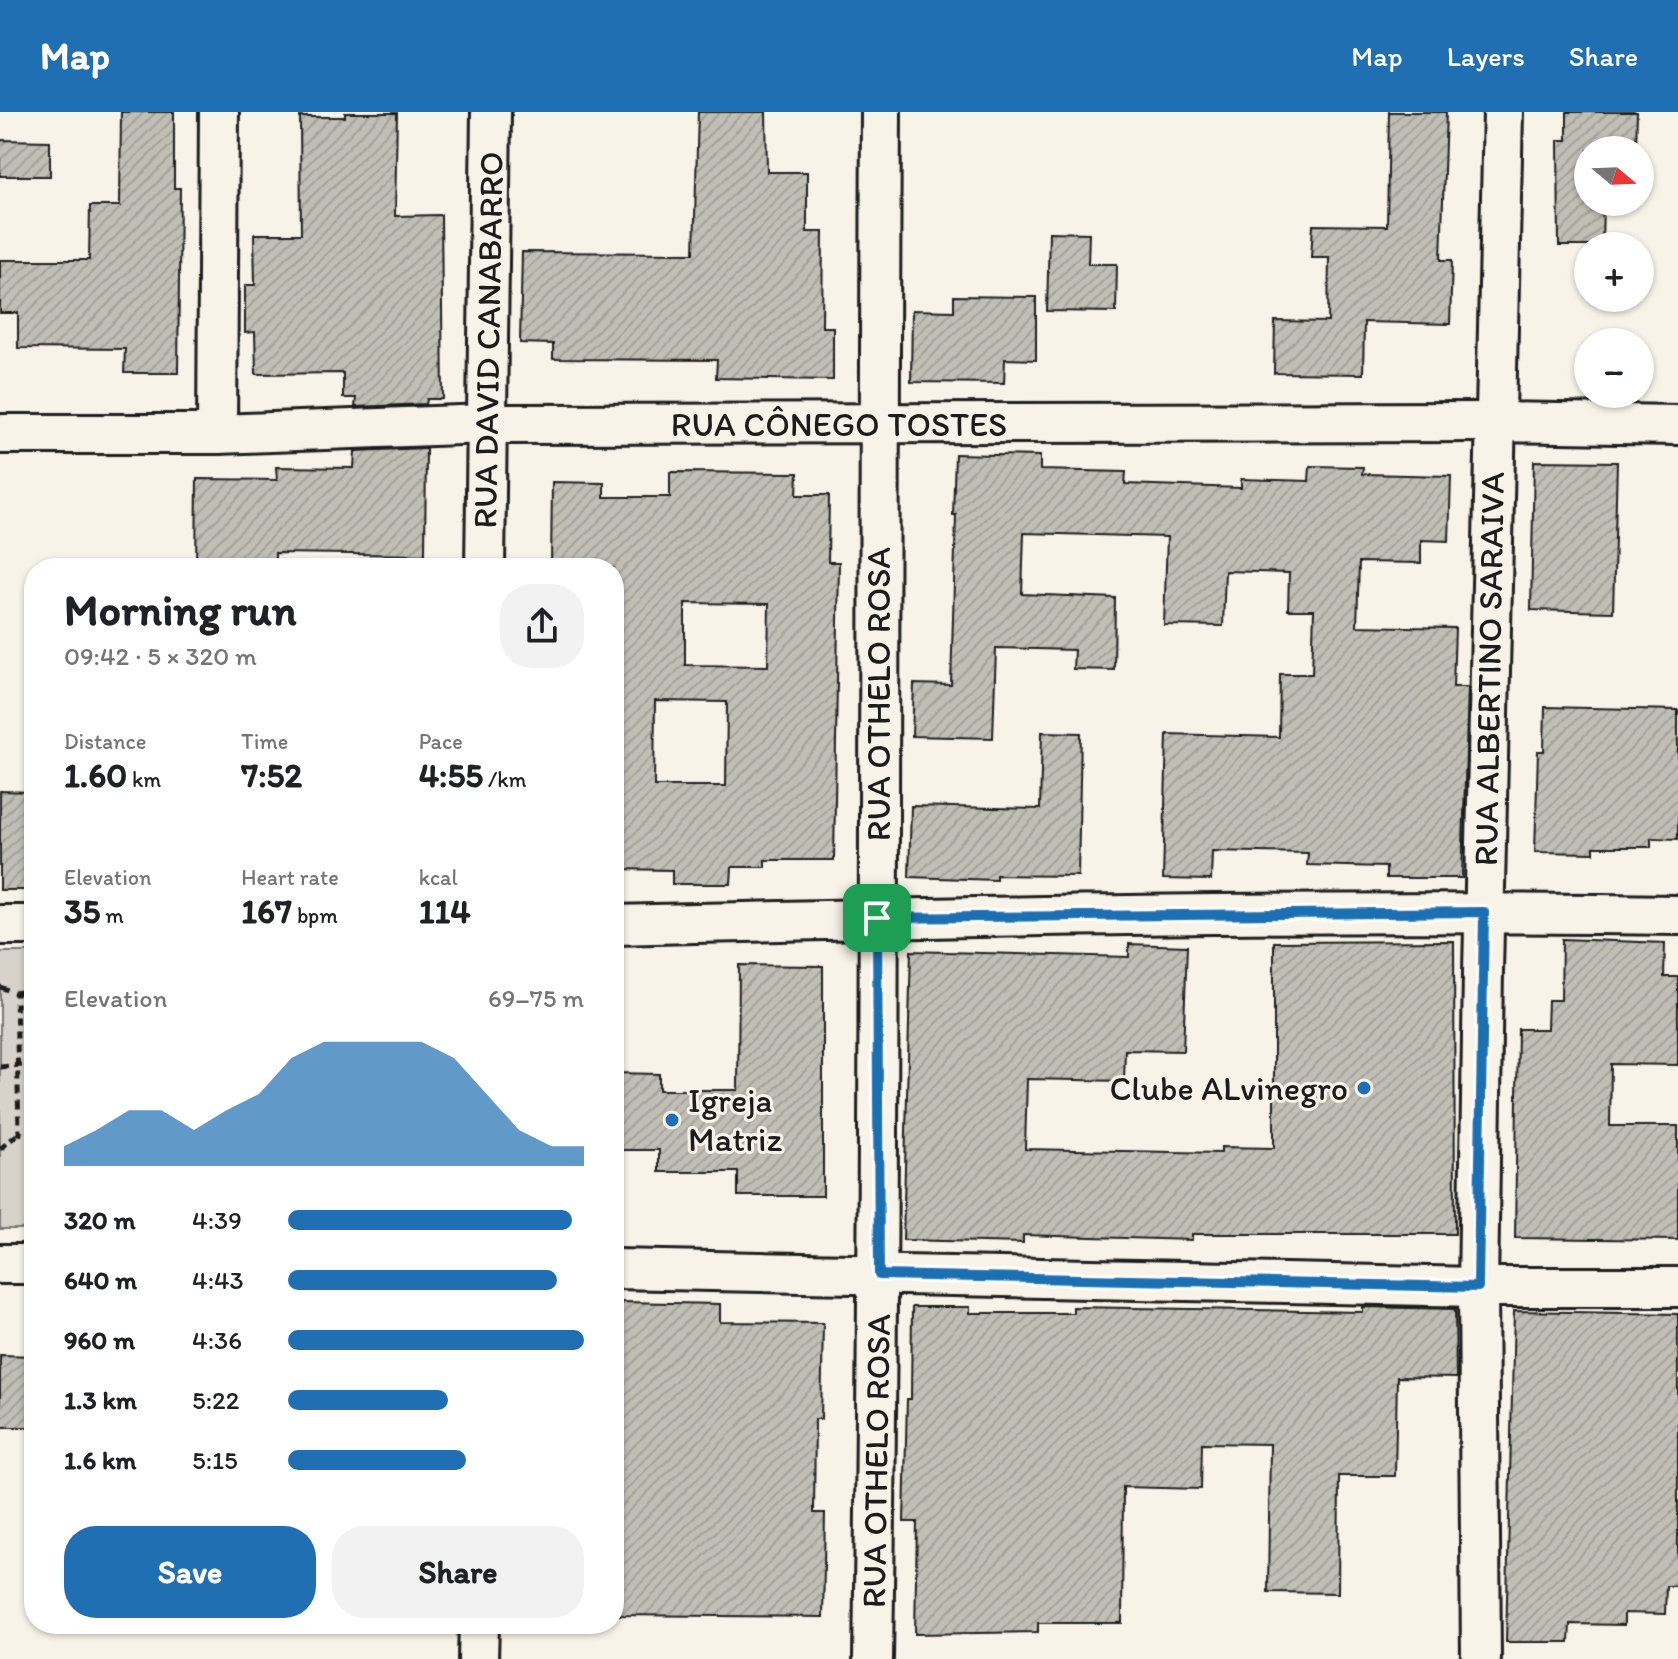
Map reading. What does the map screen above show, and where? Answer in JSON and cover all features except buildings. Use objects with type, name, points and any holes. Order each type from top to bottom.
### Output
[{"type":"street","points":[[217,434],[219,112]]},
{"type":"street","name":"RUA DAVID CANABARRO","points":[[485,558],[491,112]]},
{"type":"street","name":"RUA OTHELO ROSA","points":[[873,1659],[879,1275],[877,918],[881,112]]},
{"type":"street","name":"RUA ALBERTINO SARAIVA","points":[[1481,1659],[1478,1287],[1503,112]]},
{"type":"street","name":"RUA CÔNEGO TOSTES","points":[[0,434],[217,434],[487,424],[1496,422],[1678,425]]},
{"type":"street","points":[[624,925],[877,918],[1484,912],[1678,915]]},
{"type":"street","points":[[0,925],[24,925]]},
{"type":"street","points":[[0,1264],[24,1264]]},
{"type":"street","points":[[624,1269],[1478,1287],[1678,1287]]},
{"type":"street","points":[[478,1659],[479,1634]]},
{"type":"path","points":[[0,987],[16,993],[24,991]]},
{"type":"path","points":[[16,993],[19,1133]]},
{"type":"path","points":[[0,1067],[24,1064]]},
{"type":"path","points":[[19,1133],[24,1134]]},
{"type":"path","points":[[0,1149],[19,1133]]},
{"type":"shaded area","points":[[0,952],[24,952],[24,1229],[0,1229]]},
{"type":"place","name":"Clube ALvinegro","points":[[1364,1088]]},
{"type":"place","name":"Igreja Matriz","points":[[672,1120]]},
{"type":"route","points":[[1484,912],[1478,1287],[879,1275],[877,918],[1484,912]]}]
